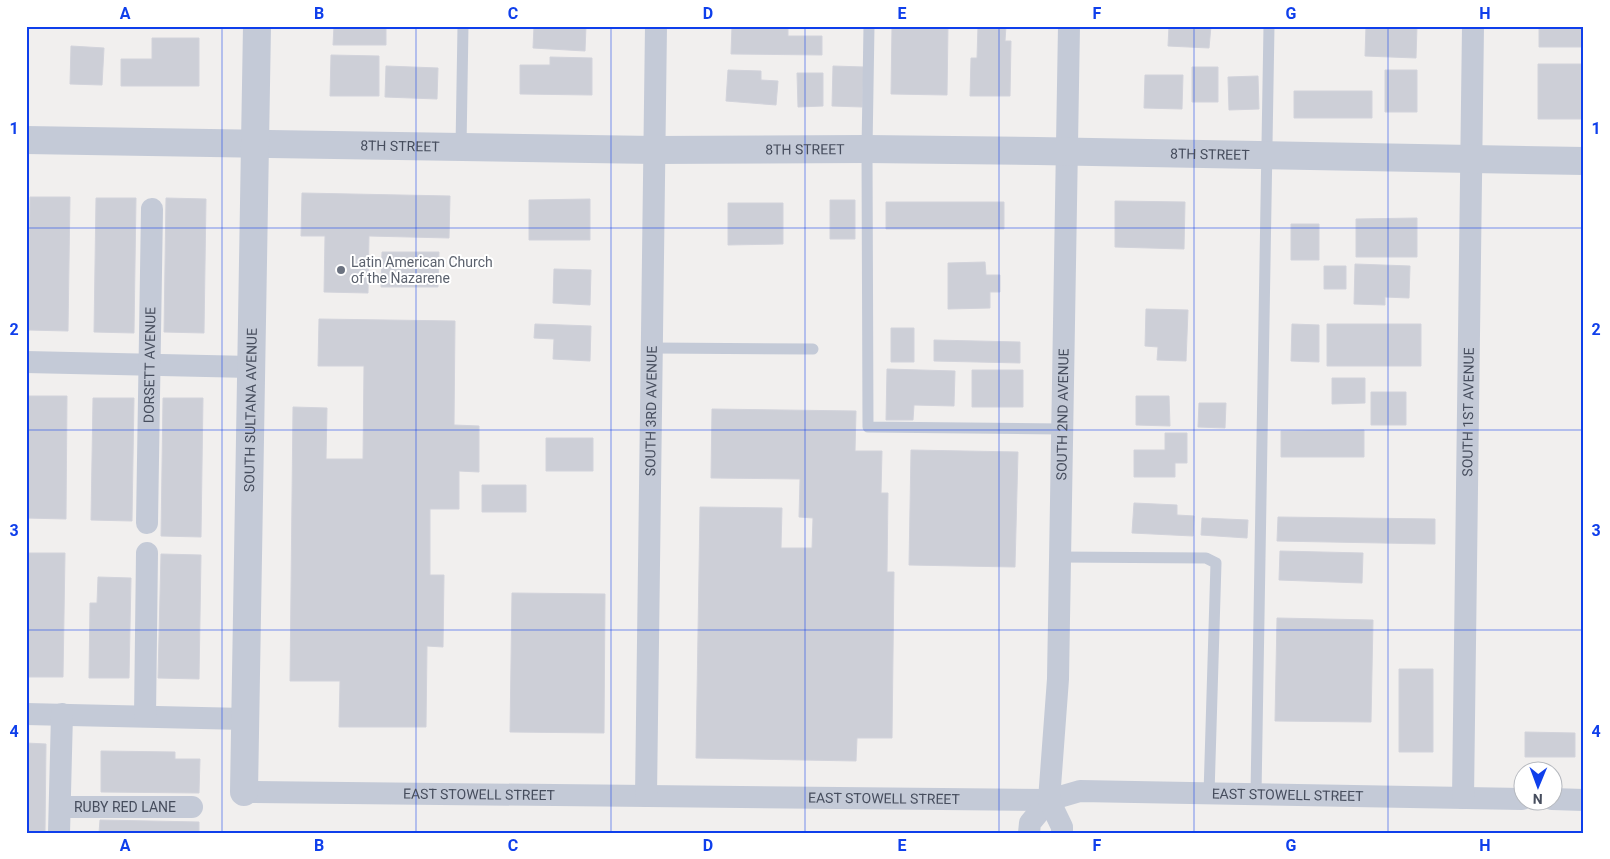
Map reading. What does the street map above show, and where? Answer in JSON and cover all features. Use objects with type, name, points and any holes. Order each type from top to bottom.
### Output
[{"type":"street","name":"SOUTH SULTANA AVENUE","points":[[244,792],[257,26]]},
{"type":"street","name":"SOUTH 3RD AVENUE","points":[[646,796],[656,26]]},
{"type":"street","name":"SOUTH 2ND AVENUE","points":[[1062,833],[1062,827],[1049,800],[1058,678],[1069,26]]},
{"type":"street","name":"SOUTH 1ST AVENUE","points":[[1463,798],[1473,26]]},
{"type":"street","name":"8TH STREET","points":[[26,140],[654,150],[867,149],[1584,161]]},
{"type":"street","name":"DORSETT AVENUE","points":[[147,523],[152,209]]},
{"type":"street","points":[[26,362],[251,367]]},
{"type":"street","points":[[145,716],[147,553]]},
{"type":"street","points":[[26,714],[245,719]]},
{"type":"street","points":[[59,833],[62,714]]},
{"type":"street","name":"EAST STOWELL STREET","points":[[244,792],[1049,800],[1080,791],[1512,799]]},
{"type":"street","points":[[1562,799],[1584,800]]},
{"type":"street","points":[[1029,833],[1030,823],[1049,800]]},
{"type":"street","name":"RUBY RED LANE","points":[[60,807],[192,807]]},
{"type":"lane","points":[[461,147],[463,26]]},
{"type":"lane","points":[[868,26],[868,426],[1062,429]]},
{"type":"lane","points":[[1256,794],[1269,26]]},
{"type":"lane","points":[[652,348],[813,349]]},
{"type":"lane","points":[[1060,557],[1206,558],[1216,563],[1208,794]]},
{"type":"building","points":[[158,26],[197,26],[197,28],[158,28]]},
{"type":"building","points":[[334,26],[386,26],[386,45],[333,45]]},
{"type":"building","points":[[534,26],[586,26],[585,51],[533,48]]},
{"type":"building","points":[[732,26],[788,26],[788,36],[822,36],[822,55],[731,54]]},
{"type":"building","points":[[892,26],[948,26],[947,95],[891,94]]},
{"type":"building","points":[[978,26],[1006,26],[1005,41],[1011,41],[1010,96],[970,96],[971,58],[977,58]]},
{"type":"building","points":[[1169,26],[1211,26],[1209,48],[1168,46]]},
{"type":"building","points":[[1366,26],[1417,26],[1416,58],[1365,56]]},
{"type":"building","points":[[1539,26],[1584,26],[1584,47],[1539,47]]},
{"type":"building","points":[[152,38],[199,38],[199,86],[121,86],[121,59],[152,59]]},
{"type":"building","points":[[71,46],[104,48],[102,85],[70,84]]},
{"type":"building","points":[[331,55],[379,56],[379,96],[330,96]]},
{"type":"building","points":[[550,57],[592,58],[592,95],[520,94],[520,65],[550,65]]},
{"type":"building","points":[[1538,64],[1584,64],[1584,119],[1538,119]]},
{"type":"building","points":[[386,66],[438,68],[437,99],[385,97]]},
{"type":"building","points":[[833,66],[864,67],[862,107],[832,106]]},
{"type":"building","points":[[1192,67],[1218,67],[1218,102],[1192,102]]},
{"type":"building","points":[[728,70],[761,71],[761,80],[778,81],[776,105],[726,101]]},
{"type":"building","points":[[1385,70],[1417,70],[1417,112],[1385,112]]},
{"type":"building","points":[[797,73],[823,73],[823,106],[798,107]]},
{"type":"building","points":[[1145,75],[1183,75],[1182,109],[1144,108]]},
{"type":"building","points":[[1258,76],[1259,109],[1229,110],[1228,77]]},
{"type":"building","points":[[1294,91],[1372,91],[1372,118],[1294,118]]},
{"type":"building","points":[[302,193],[450,196],[449,238],[369,236],[368,293],[324,292],[325,236],[301,236]]},
{"type":"building","points":[[30,197],[70,197],[68,331],[28,330]]},
{"type":"building","points":[[96,198],[136,198],[134,333],[94,332]]},
{"type":"building","points":[[166,198],[206,199],[204,333],[164,332]]},
{"type":"building","points":[[590,199],[590,240],[529,240],[529,200]]},
{"type":"building","points":[[830,200],[855,200],[855,239],[830,239]]},
{"type":"building","points":[[1115,201],[1185,202],[1184,249],[1115,247]]},
{"type":"building","points":[[886,202],[1004,202],[1004,229],[886,229]]},
{"type":"building","points":[[728,203],[783,203],[783,244],[728,245]]},
{"type":"building","points":[[1417,218],[1417,257],[1356,257],[1356,219]]},
{"type":"building","points":[[1291,224],[1319,224],[1319,260],[1291,260]]},
{"type":"building","points":[[382,252],[439,252],[438,287],[381,287]]},
{"type":"building","points":[[985,262],[986,275],[1000,275],[1000,292],[990,292],[990,308],[948,309],[948,263]]},
{"type":"building","points":[[1355,264],[1410,266],[1409,298],[1385,297],[1385,305],[1354,304]]},
{"type":"building","points":[[1324,266],[1346,266],[1346,289],[1324,289]]},
{"type":"building","points":[[554,269],[591,270],[590,305],[553,303]]},
{"type":"building","points":[[1146,309],[1188,310],[1186,361],[1157,360],[1158,347],[1145,346]]},
{"type":"building","points":[[319,319],[455,321],[454,425],[479,426],[479,472],[459,471],[459,509],[430,509],[430,575],[444,575],[443,647],[427,646],[426,727],[339,727],[340,681],[290,681],[293,407],[327,408],[326,459],[363,459],[364,366],[318,366]]},
{"type":"building","points":[[535,324],[591,326],[590,361],[553,359],[554,339],[534,338]]},
{"type":"building","points":[[1292,324],[1319,325],[1319,362],[1291,361]]},
{"type":"building","points":[[1327,324],[1421,324],[1421,366],[1327,366]]},
{"type":"building","points":[[891,328],[914,328],[914,362],[891,362]]},
{"type":"building","points":[[934,340],[1020,342],[1020,363],[934,361]]},
{"type":"building","points":[[887,369],[955,371],[954,406],[914,405],[913,420],[886,420]]},
{"type":"building","points":[[972,370],[1023,370],[1023,407],[972,407]]},
{"type":"building","points":[[1332,378],[1365,378],[1365,403],[1332,404]]},
{"type":"building","points":[[1371,392],[1406,392],[1406,425],[1371,425]]},
{"type":"building","points":[[27,396],[67,396],[66,519],[26,518]]},
{"type":"building","points":[[1136,396],[1169,396],[1170,426],[1136,425]]},
{"type":"building","points":[[93,398],[134,398],[132,521],[91,520]]},
{"type":"building","points":[[163,398],[203,398],[201,537],[161,536]]},
{"type":"building","points":[[1199,403],[1226,403],[1225,428],[1198,427]]},
{"type":"building","points":[[712,409],[856,411],[855,451],[882,451],[881,493],[888,493],[887,572],[894,572],[892,738],[857,738],[856,761],[696,758],[700,507],[782,508],[781,548],[812,548],[813,518],[799,517],[800,479],[711,478]]},
{"type":"building","points":[[1364,430],[1364,457],[1281,457],[1281,431]]},
{"type":"building","points":[[1165,433],[1187,433],[1187,463],[1175,463],[1175,477],[1134,477],[1134,450],[1165,450]]},
{"type":"building","points":[[546,438],[593,438],[593,471],[546,471]]},
{"type":"building","points":[[911,450],[1018,452],[1015,567],[909,565]]},
{"type":"building","points":[[482,485],[526,485],[526,512],[482,512]]},
{"type":"building","points":[[1134,503],[1177,505],[1177,515],[1194,516],[1193,536],[1132,533]]},
{"type":"building","points":[[1278,517],[1435,519],[1435,544],[1277,541]]},
{"type":"building","points":[[1202,518],[1248,520],[1247,538],[1201,535]]},
{"type":"building","points":[[1280,551],[1363,553],[1362,583],[1279,580]]},
{"type":"building","points":[[26,553],[65,553],[63,677],[26,677]]},
{"type":"building","points":[[161,554],[201,555],[199,679],[158,678]]},
{"type":"building","points":[[98,577],[131,578],[129,678],[89,678],[90,603],[97,603]]},
{"type":"building","points":[[512,593],[605,594],[604,733],[510,732]]},
{"type":"building","points":[[1277,618],[1373,620],[1371,722],[1275,721]]},
{"type":"building","points":[[1399,669],[1433,669],[1433,752],[1399,752]]},
{"type":"building","points":[[1525,732],[1575,733],[1575,757],[1525,757]]},
{"type":"building","points":[[26,743],[46,744],[45,833],[26,833]]},
{"type":"building","points":[[101,751],[175,752],[175,759],[200,759],[199,793],[101,792]]},
{"type":"building","points":[[100,820],[199,822],[199,833],[99,833]]},
{"type":"place","name":"Latin American Church of the Nazarene","points":[[341,270]]}]
